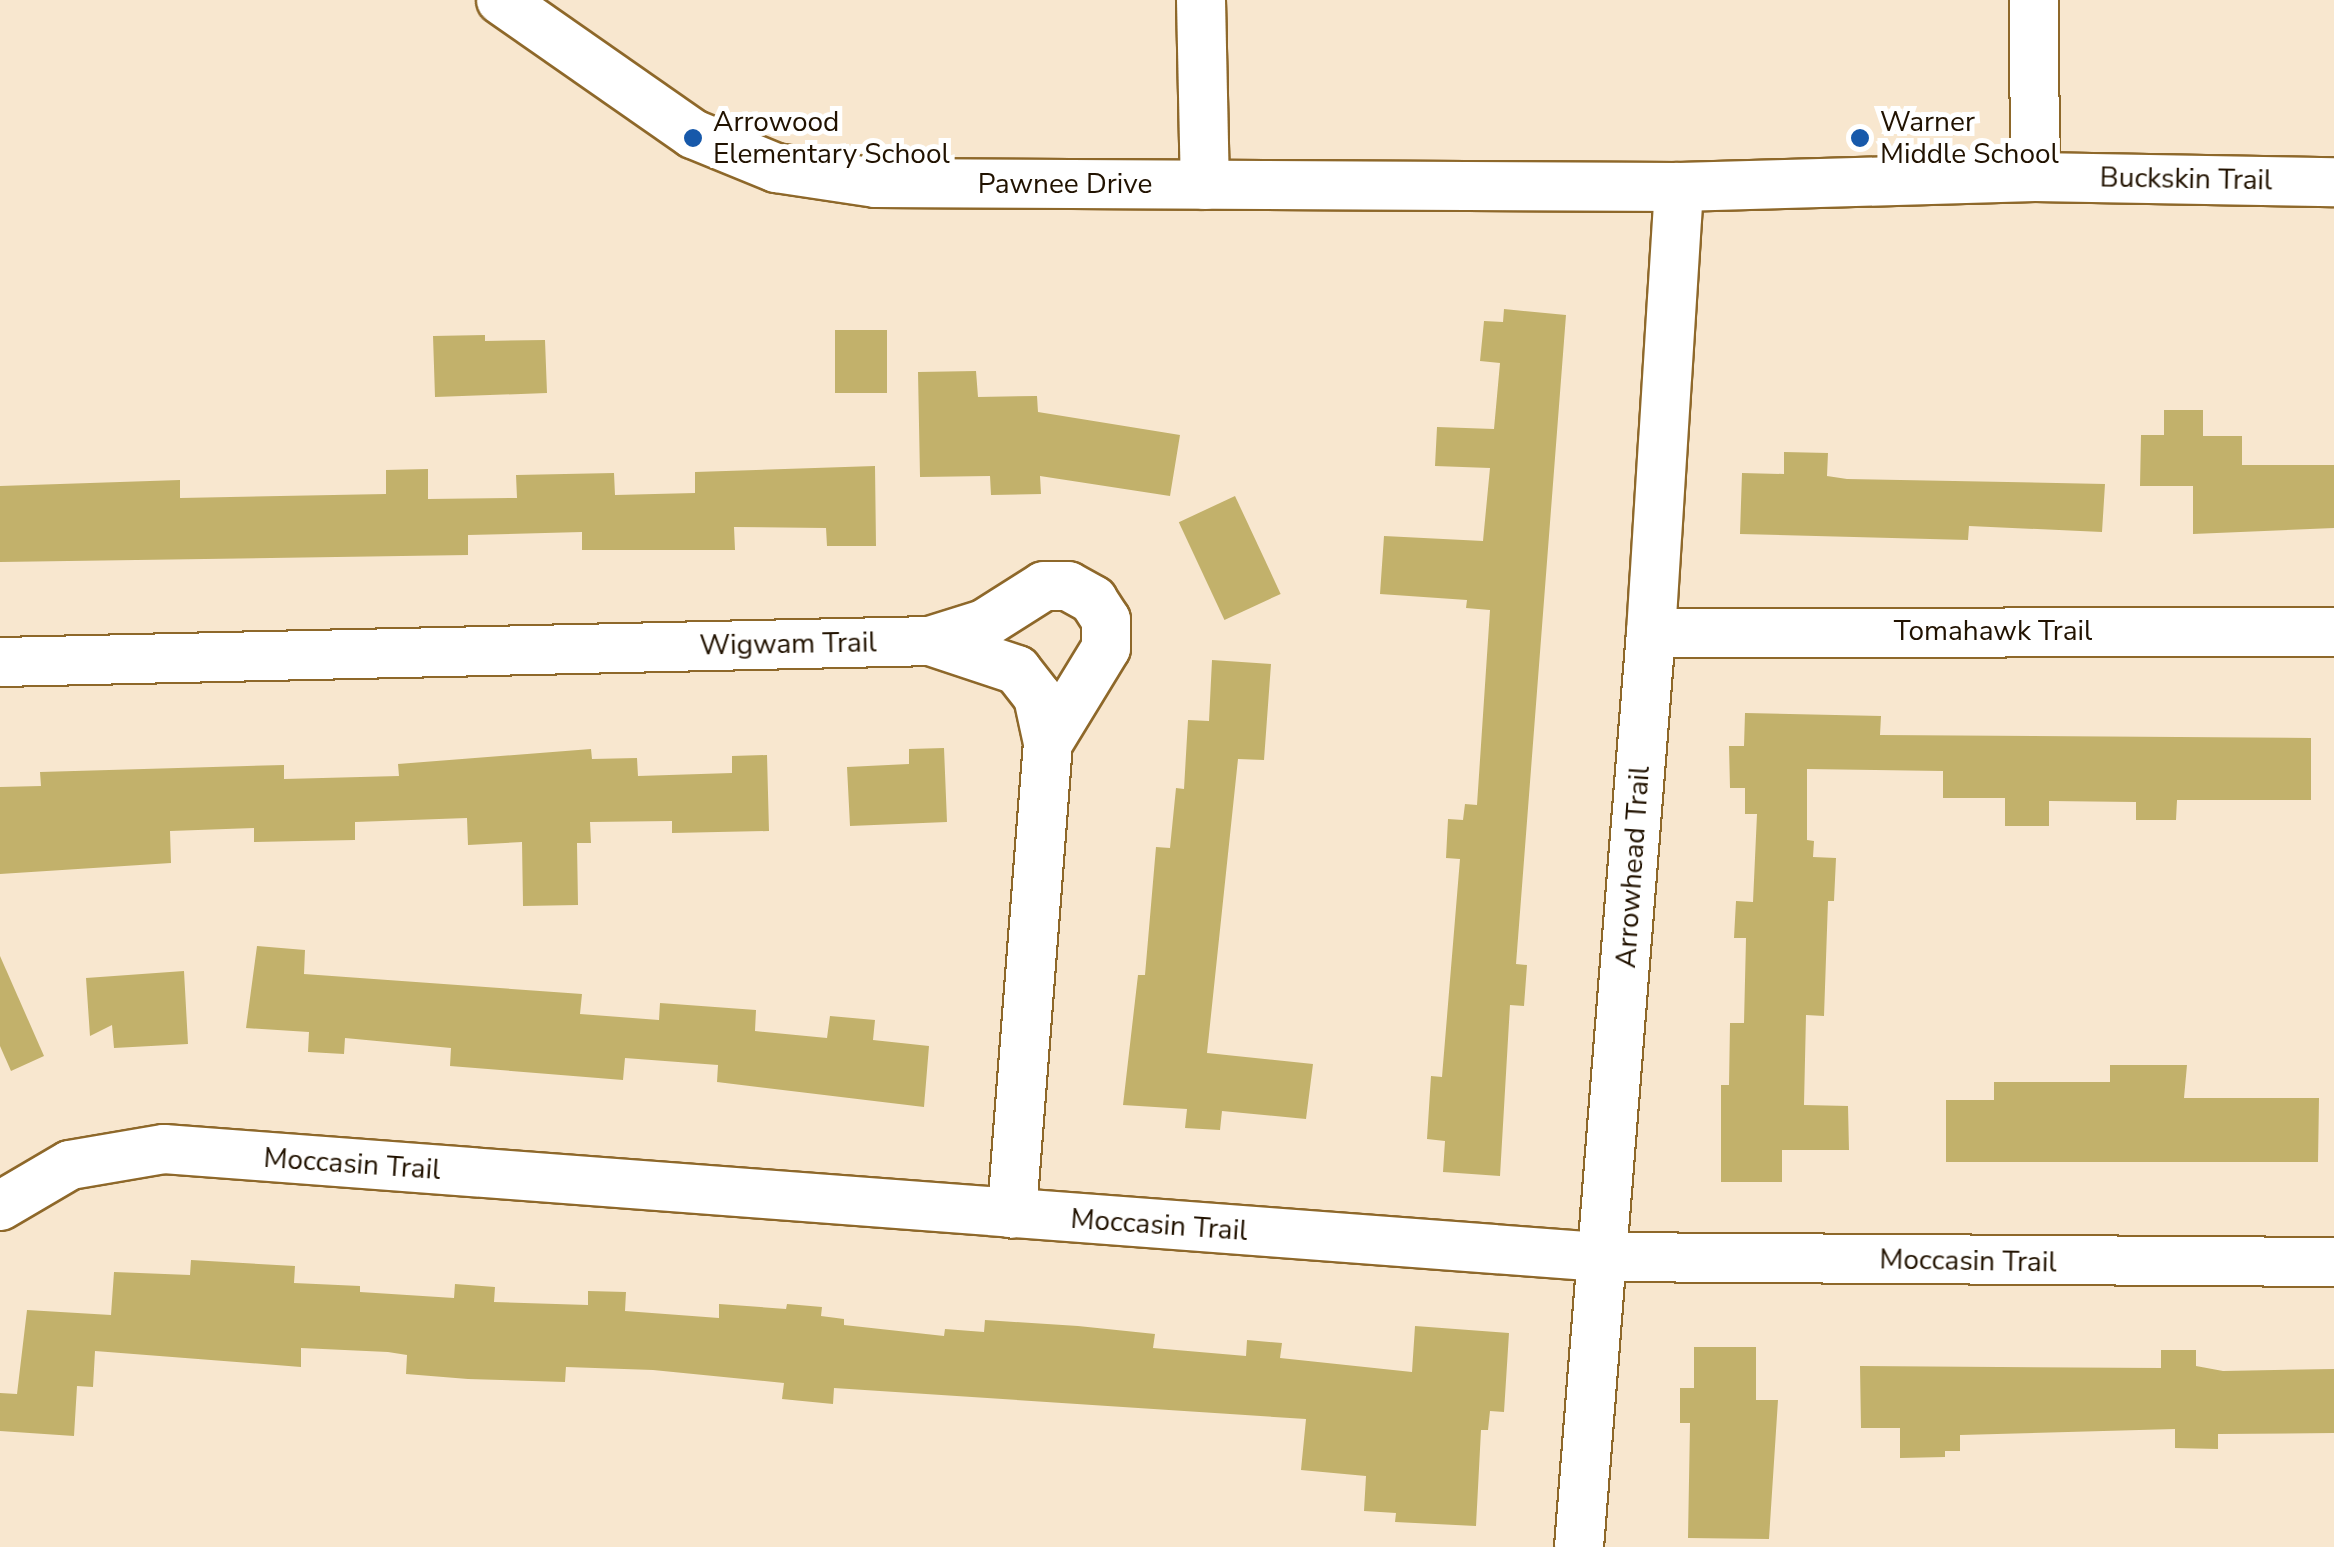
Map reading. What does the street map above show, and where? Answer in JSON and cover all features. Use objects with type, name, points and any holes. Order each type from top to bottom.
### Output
[{"type":"street","name":"Pawnee Drive","points":[[501,0],[693,134],[776,168],[876,184],[1679,188]]},
{"type":"street","points":[[1201,0],[1205,185]]},
{"type":"street","points":[[2034,0],[2035,177]]},
{"type":"street","name":"Buckskin Trail","points":[[1679,188],[2035,177],[2334,182]]},
{"type":"street","name":"Arrowhead Trail","points":[[1579,1547],[1652,633],[1679,188]]},
{"type":"street","points":[[930,641],[984,624],[1044,586],[1068,586],[1094,600],[1106,620],[1106,648],[1048,743]]},
{"type":"street","name":"Tomahawk Trail","points":[[1652,633],[2334,632]]},
{"type":"street","name":"Wigwam Trail","points":[[0,662],[930,641],[1017,670],[1038,696],[1048,743],[1012,1214]]},
{"type":"street","name":"Moccasin Trail","points":[[0,1206],[70,1164],[164,1149],[1602,1257],[2334,1262]]},
{"type":"building","points":[[1504,309],[1566,315],[1516,964],[1527,965],[1524,1006],[1510,1005],[1500,1176],[1443,1172],[1445,1141],[1427,1139],[1431,1076],[1442,1077],[1460,859],[1446,858],[1448,819],[1463,820],[1465,804],[1477,805],[1490,610],[1466,608],[1467,600],[1380,594],[1384,536],[1483,541],[1490,468],[1435,466],[1437,427],[1494,429],[1500,363],[1480,361],[1484,321],[1503,322]]},
{"type":"building","points":[[835,330],[887,330],[887,393],[835,393]]},
{"type":"building","points":[[485,335],[485,341],[545,340],[547,393],[435,397],[433,336]]},
{"type":"building","points":[[976,371],[978,397],[1037,396],[1038,412],[1180,435],[1170,496],[1040,476],[1041,494],[991,495],[990,476],[920,477],[918,372]]},
{"type":"building","points":[[2164,410],[2203,410],[2203,436],[2242,436],[2242,465],[2334,465],[2334,528],[2193,534],[2193,486],[2140,486],[2141,435],[2164,435]]},
{"type":"building","points":[[1784,452],[1828,453],[1827,476],[1847,479],[2105,484],[2102,532],[1969,526],[1968,540],[1740,534],[1742,473],[1784,474]]},
{"type":"building","points":[[875,466],[876,546],[827,546],[826,528],[734,527],[735,550],[582,550],[582,532],[468,535],[468,555],[0,562],[0,486],[180,480],[180,498],[386,494],[386,470],[428,469],[428,499],[517,498],[516,475],[614,473],[615,495],[695,493],[695,472]]},
{"type":"building","points":[[1235,496],[1281,594],[1224,620],[1179,522]]},
{"type":"building","points":[[1212,660],[1271,664],[1264,760],[1238,759],[1207,1053],[1313,1064],[1306,1119],[1222,1111],[1220,1130],[1185,1128],[1187,1109],[1123,1105],[1138,975],[1145,975],[1156,847],[1170,848],[1176,788],[1184,789],[1188,720],[1209,721]]},
{"type":"building","points":[[1745,713],[1881,716],[1880,735],[2311,738],[2311,800],[2177,800],[2176,820],[2136,820],[2136,802],[2049,801],[2049,826],[2005,826],[2005,798],[1943,798],[1943,771],[1807,769],[1807,840],[1814,841],[1813,857],[1836,858],[1834,901],[1828,901],[1824,1016],[1806,1015],[1804,1105],[1848,1106],[1849,1150],[1782,1150],[1782,1182],[1721,1182],[1721,1085],[1729,1085],[1730,1023],[1744,1023],[1746,938],[1734,938],[1736,901],[1753,902],[1757,814],[1745,814],[1745,788],[1730,788],[1729,746],[1744,746]]},
{"type":"building","points":[[944,748],[947,822],[850,826],[847,767],[909,764],[909,749]]},
{"type":"building","points":[[591,749],[592,759],[637,758],[638,776],[732,773],[732,756],[767,755],[769,831],[672,833],[672,821],[590,822],[591,843],[577,843],[578,905],[523,906],[522,842],[468,845],[467,818],[355,822],[355,840],[254,842],[254,828],[170,831],[171,863],[0,874],[0,787],[41,786],[40,772],[284,765],[284,779],[399,776],[398,764]]},
{"type":"building","points":[[257,946],[305,950],[304,974],[582,994],[580,1014],[659,1020],[660,1003],[756,1010],[755,1031],[827,1038],[830,1016],[875,1020],[873,1040],[929,1046],[924,1107],[717,1082],[718,1065],[625,1058],[623,1080],[450,1066],[451,1048],[345,1038],[344,1054],[308,1052],[309,1032],[246,1028]]},
{"type":"building","points":[[0,956],[44,1056],[11,1071],[0,1046]]},
{"type":"building","points":[[184,971],[188,1044],[114,1048],[112,1025],[90,1036],[86,978]]},
{"type":"building","points":[[2110,1065],[2187,1065],[2184,1098],[2319,1098],[2318,1162],[1946,1162],[1946,1100],[1994,1100],[1994,1082],[2110,1082]]},
{"type":"building","points":[[191,1260],[295,1266],[294,1283],[360,1286],[360,1292],[454,1298],[455,1284],[495,1287],[494,1302],[588,1305],[588,1291],[626,1292],[625,1311],[719,1318],[719,1304],[786,1309],[787,1304],[822,1307],[821,1316],[844,1319],[844,1325],[944,1336],[945,1329],[984,1332],[985,1320],[1078,1326],[1155,1334],[1153,1348],[1246,1356],[1247,1340],[1282,1343],[1280,1358],[1412,1372],[1415,1326],[1509,1333],[1504,1412],[1490,1411],[1488,1430],[1481,1430],[1476,1526],[1395,1522],[1396,1513],[1364,1511],[1366,1476],[1301,1470],[1306,1419],[834,1388],[833,1404],[782,1399],[784,1383],[653,1370],[566,1367],[565,1382],[468,1379],[406,1374],[407,1355],[388,1352],[301,1348],[301,1367],[95,1351],[93,1387],[77,1386],[74,1436],[0,1431],[0,1393],[17,1394],[27,1310],[111,1315],[114,1272],[190,1275]]},
{"type":"building","points":[[1694,1347],[1756,1347],[1756,1400],[1778,1400],[1769,1539],[1688,1538],[1690,1423],[1680,1423],[1680,1388],[1694,1388]]},
{"type":"building","points":[[2161,1350],[2196,1350],[2196,1366],[2223,1371],[2334,1369],[2334,1433],[2218,1434],[2218,1449],[2175,1448],[2175,1429],[1960,1435],[1960,1451],[1945,1451],[1945,1457],[1900,1458],[1900,1428],[1861,1428],[1860,1366],[2161,1368]]},
{"type":"place","name":"Arrowood Elementary School","points":[[693,138]]},
{"type":"place","name":"Warner Middle School","points":[[1860,138]]}]
